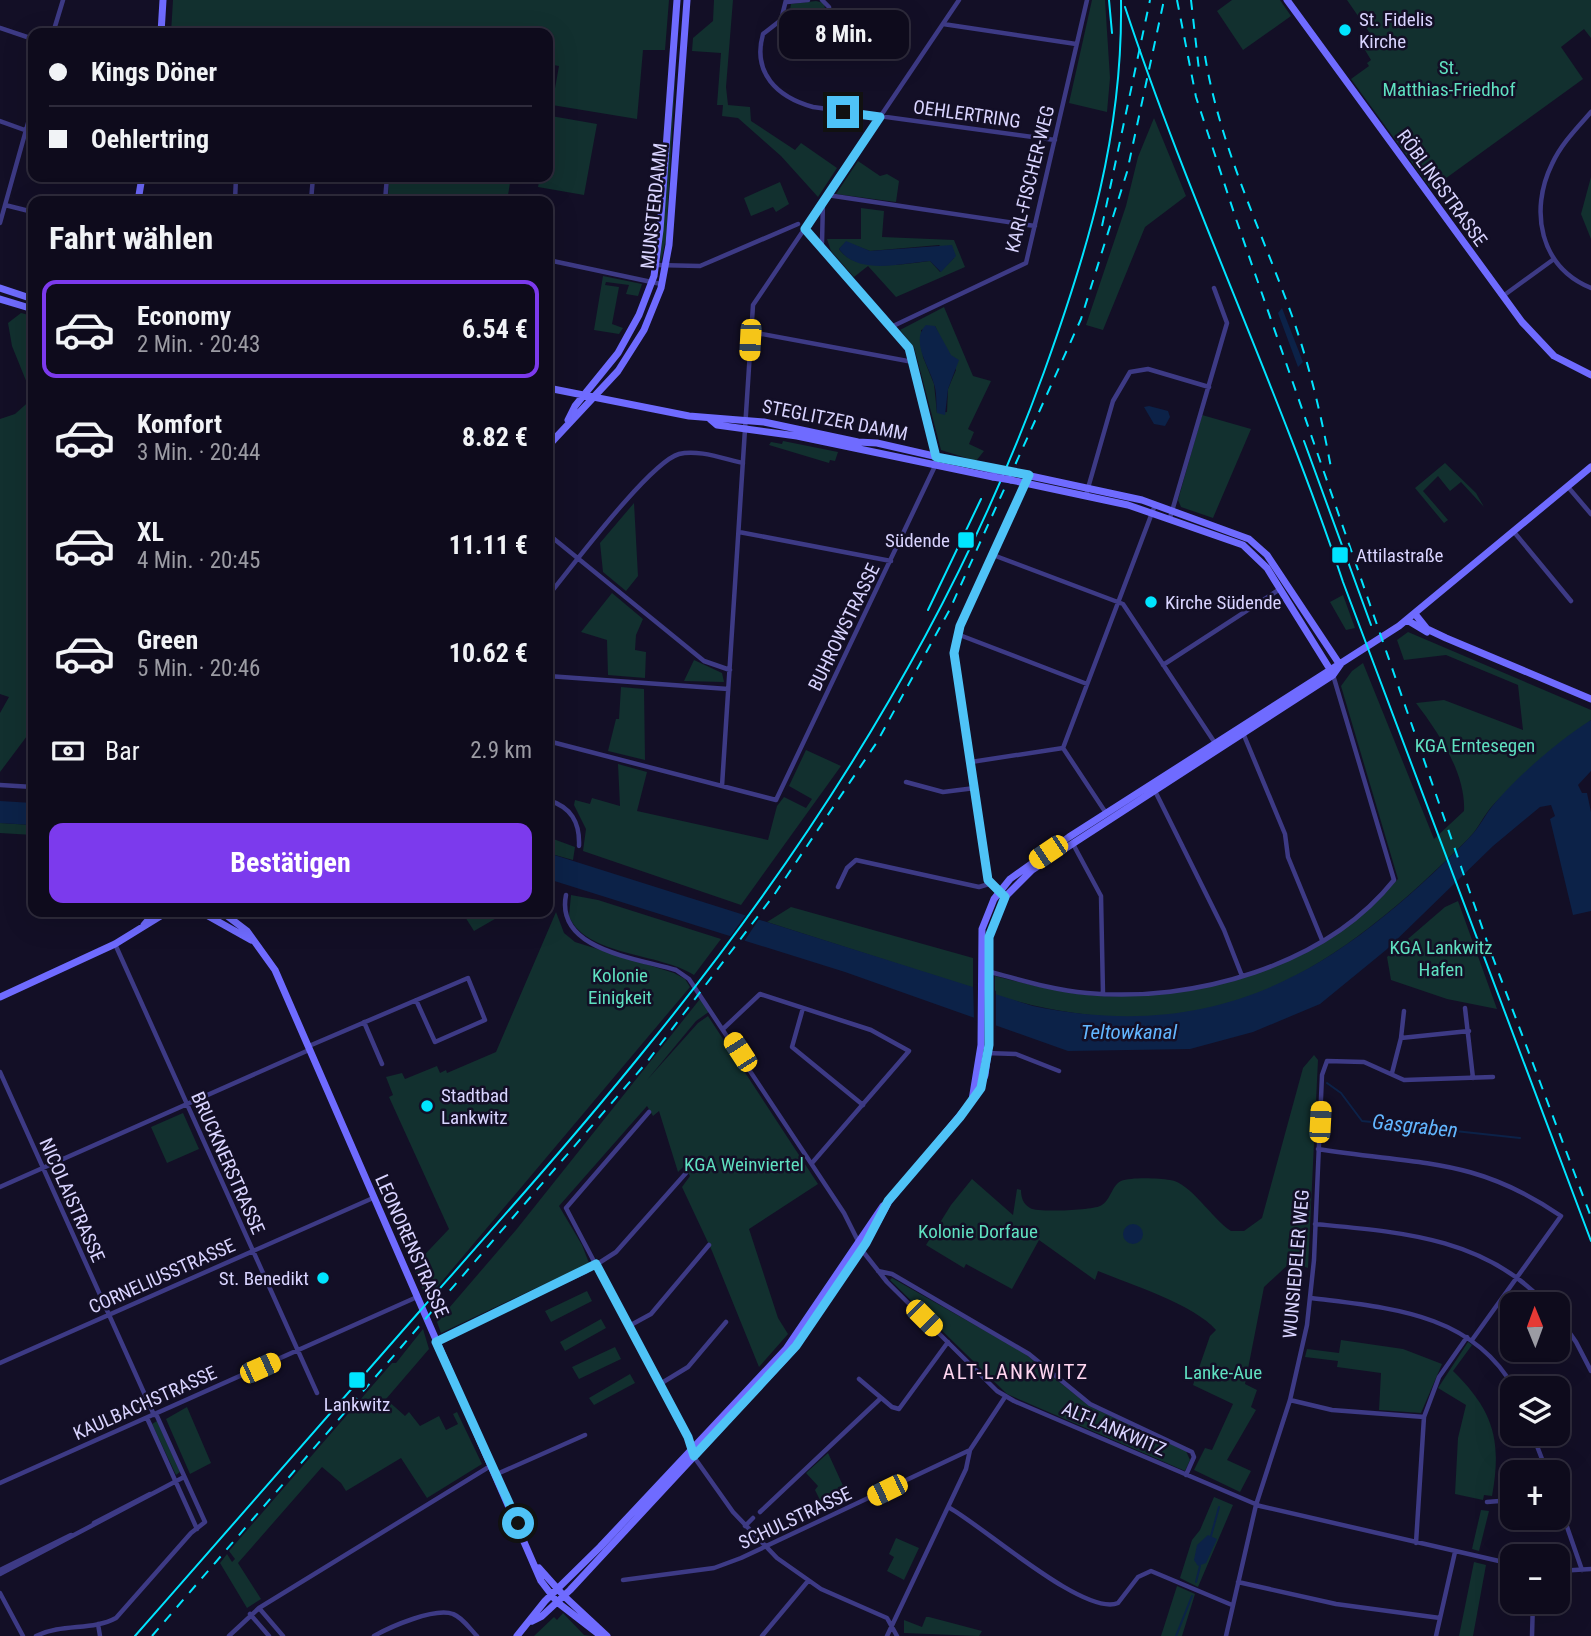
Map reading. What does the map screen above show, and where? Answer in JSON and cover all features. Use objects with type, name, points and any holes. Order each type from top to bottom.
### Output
[{"type":"main road","points":[[161,28],[163,0]]},
{"type":"main road","name":"MUNSTERDAMM","points":[[566,424],[584,395],[618,353],[639,315],[652,282],[656,265],[677,0]]},
{"type":"main road","name":"MUNSTERDAMM","points":[[566,424],[596,397],[639,339],[661,284],[670,235],[687,0]]},
{"type":"main road","name":"RÖBLINGSTRASSE","points":[[1287,0],[1502,297],[1547,349],[1560,360],[1591,375]]},
{"type":"main road","points":[[673,57],[683,58]]},
{"type":"main road","points":[[0,288],[28,297]]},
{"type":"main road","points":[[0,299],[28,307]]},
{"type":"main road","name":"STEGLITZER DAMM","points":[[553,389],[710,419],[745,419],[790,426],[858,442],[877,443],[936,461]]},
{"type":"main road","name":"STEGLITZER DAMM","points":[[710,419],[717,425],[821,440],[1087,491],[1154,508],[1249,539],[1267,555],[1332,672]]},
{"type":"main road","points":[[553,440],[566,424]]},
{"type":"main road","points":[[1071,840],[1332,672],[1407,620],[1591,467]]},
{"type":"main road","name":"STEGLITZER DAMM","points":[[1284,587],[1340,665]]},
{"type":"main road","points":[[1415,614],[1427,629],[1446,638]]},
{"type":"main road","points":[[1407,620],[1414,626],[1591,699]]},
{"type":"main road","points":[[984,972],[980,954],[984,922],[1002,895],[1106,814],[1153,787],[1214,743],[1241,730]]},
{"type":"main road","points":[[693,1453],[792,1342],[858,1241],[972,1101],[985,1075],[984,972],[989,937],[1002,895]]},
{"type":"main road","points":[[144,926],[151,917]]},
{"type":"main road","points":[[0,997],[115,944],[159,917]]},
{"type":"main road","name":"LEONORENSTRASSE","points":[[209,917],[257,945]]},
{"type":"main road","name":"LEONORENSTRASSE","points":[[229,917],[247,931],[275,970],[436,1342],[497,1474],[541,1581],[557,1596]]},
{"type":"main road","points":[[517,1636],[796,1346],[861,1250],[888,1201]]},
{"type":"main road","points":[[557,1596],[601,1636]]},
{"type":"main road","points":[[557,1596],[607,1636]]},
{"type":"street","points":[[55,28],[63,0]]},
{"type":"street","points":[[786,1],[808,0]]},
{"type":"street","points":[[784,15],[811,32],[821,31],[830,19],[829,7],[822,0]]},
{"type":"street","points":[[553,742],[722,786],[753,305],[959,0]]},
{"type":"street","name":"KARL-FISCHER-WEG","points":[[891,327],[1023,264],[1035,226],[1087,0]]},
{"type":"street","name":"OEHLERTRING","points":[[786,1],[784,15],[778,23],[765,30],[761,40],[761,64],[773,86],[788,98],[806,106],[1055,140]]},
{"type":"street","points":[[943,24],[1076,44]]},
{"type":"street","points":[[0,28],[28,36]]},
{"type":"street","points":[[1591,112],[1559,151],[1542,190],[1539,220],[1544,240],[1554,259],[1567,274],[1591,288]]},
{"type":"street","points":[[0,121],[26,131]]},
{"type":"street","points":[[0,223],[28,123]]},
{"type":"street","points":[[827,195],[1035,226]]},
{"type":"street","points":[[822,201],[825,207],[822,243]]},
{"type":"street","points":[[5,205],[28,211]]},
{"type":"street","points":[[656,265],[700,267],[798,224]]},
{"type":"street","points":[[805,229],[905,342],[913,362],[936,461]]},
{"type":"street","points":[[1502,297],[1554,259]]},
{"type":"street","points":[[553,261],[661,284]]},
{"type":"street","points":[[1171,514],[1227,323],[1214,288]]},
{"type":"street","points":[[751,332],[913,362]]},
{"type":"street","points":[[1087,491],[1113,401],[1130,372],[1148,369],[1209,387]]},
{"type":"street","points":[[553,590],[645,481],[673,457],[694,453],[743,463]]},
{"type":"street","name":"BUHROWSTRASSE","points":[[722,786],[776,800],[936,461]]},
{"type":"street","points":[[1002,895],[989,884],[954,664],[957,634],[1026,479]]},
{"type":"street","points":[[1568,487],[1591,514]]},
{"type":"street","points":[[1063,748],[1154,508]]},
{"type":"street","points":[[739,532],[891,561]]},
{"type":"street","points":[[1514,532],[1571,601]]},
{"type":"street","points":[[553,538],[704,661],[730,670]]},
{"type":"street","points":[[993,555],[1123,604],[1214,743]]},
{"type":"street","points":[[1163,665],[1284,587]]},
{"type":"street","points":[[957,634],[1087,684]]},
{"type":"street","points":[[984,972],[1033,984],[1103,994],[1171,992],[1263,969],[1322,940],[1354,917],[1393,881],[1332,672]]},
{"type":"street","points":[[553,676],[729,690]]},
{"type":"street","points":[[1241,730],[1285,834],[1288,857],[1322,940]]},
{"type":"street","points":[[971,762],[1063,748]]},
{"type":"street","points":[[1063,748],[1106,814]]},
{"type":"street","points":[[906,782],[943,792],[975,788]]},
{"type":"street","points":[[0,785],[28,787]]},
{"type":"street","points":[[1153,787],[1224,932],[1242,976]]},
{"type":"street","points":[[553,802],[561,804],[571,813],[579,831],[579,846]]},
{"type":"street","points":[[1071,840],[1101,896],[1103,994]]},
{"type":"street","points":[[838,887],[847,868],[856,860],[979,887],[989,884]]},
{"type":"street","name":"ALT-LANKWITZ","points":[[566,895],[566,919],[578,937],[681,972],[693,983],[812,1163],[861,1250],[876,1270],[1005,1397],[1256,1504],[1500,1561]]},
{"type":"street","name":"BRUCKNERSTRASSE","points":[[115,944],[317,1393]]},
{"type":"street","points":[[0,1187],[364,1022],[416,1000],[468,978],[485,1021],[435,1042],[416,1000]]},
{"type":"street","points":[[724,1028],[757,995],[871,1030],[909,1051],[812,1163]]},
{"type":"street","points":[[803,1008],[792,1047],[863,1105]]},
{"type":"street","points":[[1465,1008],[1473,1078]]},
{"type":"street","points":[[1404,1011],[1401,1038],[1392,1073],[1404,1080],[1493,1077]]},
{"type":"street","points":[[364,1022],[382,1064]]},
{"type":"street","points":[[1401,1038],[1469,1031]]},
{"type":"street","points":[[985,1053],[1016,1054],[1059,1071]]},
{"type":"street","name":"WUNSIEDELER WEG","points":[[1226,1636],[1256,1504],[1290,1400],[1311,1298],[1322,1075],[1326,1061],[1354,1060],[1392,1073]]},
{"type":"street","name":"NICOLAISTRASSE","points":[[0,1072],[205,1522],[197,1529]]},
{"type":"street","points":[[649,1112],[566,1208],[709,1481],[766,1548],[808,1581],[887,1618],[897,1636]]},
{"type":"street","points":[[1318,1149],[1433,1162],[1466,1169],[1520,1191],[1561,1216],[1518,1278],[1440,1377],[1424,1417],[1416,1543]]},
{"type":"street","points":[[436,1342],[556,1286],[596,1264],[631,1238],[686,1173]]},
{"type":"street","name":"CORNELIUSSTRASSE","points":[[0,1363],[373,1198]]},
{"type":"street","points":[[1315,1224],[1438,1240],[1478,1254],[1518,1278],[1533,1292]]},
{"type":"street","points":[[629,1326],[651,1314],[709,1245]]},
{"type":"street","name":"ALT-LANKWITZ","points":[[876,1270],[892,1274],[1024,1350],[1090,1404],[1192,1452],[1194,1457],[1186,1475]]},
{"type":"street","name":"KAULBACHSTRASSE","points":[[0,1483],[417,1297]]},
{"type":"street","points":[[1311,1298],[1409,1311],[1446,1324],[1470,1338],[1494,1360],[1505,1376]]},
{"type":"street","points":[[660,1384],[688,1367],[726,1322]]},
{"type":"street","points":[[1570,1334],[1591,1371]]},
{"type":"street","points":[[859,1379],[895,1409],[900,1408],[948,1342]]},
{"type":"street","points":[[887,1636],[966,1469],[970,1450],[1005,1397]]},
{"type":"street","points":[[760,1512],[881,1398]]},
{"type":"street","points":[[1290,1400],[1334,1410],[1424,1417]]},
{"type":"street","points":[[36,1636],[66,1626],[98,1624],[116,1618],[128,1608],[197,1529],[148,1418]]},
{"type":"street","points":[[497,1474],[585,1435]]},
{"type":"street","name":"SCHULSTRASSE","points":[[623,1580],[714,1567],[766,1548],[970,1450]]},
{"type":"street","points":[[229,1636],[259,1608],[493,1465]]},
{"type":"street","points":[[0,1572],[184,1477]]},
{"type":"street","points":[[1487,1502],[1500,1501]]},
{"type":"street","points":[[948,1507],[988,1532],[1033,1569],[1102,1605],[1118,1603],[1138,1577],[1151,1571],[1232,1605]]},
{"type":"street","points":[[745,1526],[753,1518]]},
{"type":"street","points":[[1568,1530],[1582,1570]]},
{"type":"street","points":[[1436,1636],[1455,1552]]},
{"type":"street","points":[[1570,1571],[1591,1569]]},
{"type":"street","points":[[762,1636],[808,1581]]},
{"type":"street","points":[[1238,1582],[1336,1604],[1440,1618]]},
{"type":"street","points":[[0,1593],[23,1636]]},
{"type":"street","points":[[259,1608],[283,1636]]},
{"type":"street","points":[[374,1636],[405,1622],[449,1612],[460,1618],[477,1636]]},
{"type":"street","points":[[250,1614],[269,1636]]},
{"type":"street","points":[[1532,1636],[1533,1614]]},
{"type":"street","points":[[98,1624],[100,1636]]},
{"type":"green space","points":[[173,0],[669,0],[665,50],[643,50],[637,119],[553,105],[559,66],[553,65],[553,28],[171,28]]},
{"type":"green space","points":[[714,0],[733,0],[726,87],[728,105],[750,107],[751,121],[795,150],[801,143],[837,168],[818,197],[781,156],[738,118],[722,116],[723,105],[717,105],[721,53],[692,51],[693,38],[713,21]]},
{"type":"green space","points":[[1092,0],[1105,0],[1110,78],[1107,112],[1069,103]]},
{"type":"green space","points":[[1232,0],[1280,0],[1291,16],[1243,50],[1217,11]]},
{"type":"green space","name":"St. Matthias-Friedhof","points":[[1347,0],[1591,0],[1591,38],[1584,29],[1561,47],[1583,79],[1431,189],[1351,79],[1369,66],[1367,63],[1371,60],[1365,50],[1376,42]]},
{"type":"green space","points":[[816,1],[824,3],[827,20],[820,28],[810,28],[789,15],[791,4]]},
{"type":"green space","points":[[676,66],[666,239],[661,262],[660,261]]},
{"type":"green space","points":[[553,116],[597,124],[584,195],[538,187],[539,182],[553,182]]},
{"type":"green space","points":[[1154,118],[1186,196],[1145,227],[1103,330],[1086,325],[1126,206],[1138,157]]},
{"type":"green space","points":[[858,161],[880,176],[887,174],[899,181],[896,202],[836,194]]},
{"type":"green space","points":[[1591,177],[1591,239],[1581,214]]},
{"type":"green space","points":[[389,182],[510,182],[508,196],[388,196]]},
{"type":"green space","points":[[780,182],[789,204],[776,212],[773,207],[751,216],[744,198]]},
{"type":"green space","points":[[861,208],[884,211],[882,237],[954,240],[965,267],[896,297],[868,266],[854,277],[831,251],[827,239],[861,239]],"holes":[[[846,242],[870,251],[939,245],[954,258],[940,272],[930,261],[894,265],[868,264],[846,257],[839,249]]]},
{"type":"green space","points":[[603,276],[642,284],[638,296],[626,294],[629,285],[606,282],[605,285],[619,287],[612,324],[623,328],[619,334],[594,330]]},
{"type":"green space","points":[[944,307],[973,376],[991,381],[968,429],[974,432],[969,444],[984,451],[976,461],[941,450],[914,347],[900,330]],"holes":[[[935,326],[956,370],[948,389],[947,412],[937,413],[934,384],[923,357],[921,330]]]},
{"type":"green space","points":[[21,313],[28,315],[28,386],[12,346],[8,323]]},
{"type":"green space","points":[[28,402],[28,735],[0,772],[0,713],[9,697],[0,694],[0,419],[15,414]]},
{"type":"green space","points":[[1202,415],[1251,429],[1213,518],[1181,507],[1178,500]]},
{"type":"green space","points":[[783,441],[838,452],[835,461],[830,460],[829,463],[769,445],[771,442],[782,444]]},
{"type":"green space","points":[[1445,463],[1476,493],[1484,507],[1461,482],[1450,491],[1438,476],[1423,491],[1448,520],[1444,523],[1415,488]]},
{"type":"green space","points":[[634,503],[638,576],[626,591],[603,572],[600,543]]},
{"type":"green space","points":[[612,593],[643,619],[636,635],[635,650],[646,652],[645,678],[608,675],[607,640],[581,632]]},
{"type":"green space","points":[[1343,595],[1355,628],[1346,630],[1330,602]]},
{"type":"green space","name":"KGA Erntesegen","points":[[1408,632],[1591,710],[1591,720],[1505,793],[1490,808],[1469,838],[1416,889],[1363,932],[1311,968],[1256,994],[1198,1011],[1137,1017],[1069,1012],[995,995],[995,976],[1060,991],[1100,996],[1132,996],[1197,988],[1229,980],[1291,958],[1320,943],[1367,909],[1398,879],[1341,686],[1352,671],[1363,663],[1434,839],[1464,811],[1463,797],[1449,754],[1416,703],[1444,700],[1523,730],[1518,685],[1446,655],[1404,660],[1397,640]]},
{"type":"green space","points":[[694,660],[722,673],[724,682],[684,681]]},
{"type":"green space","points":[[621,687],[644,689],[645,760],[608,751],[616,719],[619,719]]},
{"type":"green space","points":[[806,750],[841,766],[741,905],[583,851],[586,829],[574,805],[575,800],[590,804],[592,798],[620,806],[618,764],[647,772],[637,811],[768,840],[777,806],[784,797],[806,808],[812,799],[789,786]]},
{"type":"green space","points":[[0,823],[28,825],[28,835],[0,833]]},
{"type":"green space","points":[[553,839],[575,847],[573,860],[553,854]]},
{"type":"green space","points":[[571,895],[598,900],[721,939],[694,975],[591,939],[578,929],[569,916]]},
{"type":"green space","name":"KGA Lankwitz Hafen","points":[[1458,901],[1497,1009],[1447,999],[1391,980],[1387,957],[1445,907]]},
{"type":"green space","points":[[791,907],[973,958],[973,988],[767,922]]},
{"type":"green space","name":"Kolonie Einigkeit","points":[[556,912],[564,933],[575,942],[674,973],[685,979],[690,987],[427,1299],[413,1267],[449,1229],[389,1097],[393,1095],[386,1077],[402,1073],[405,1079],[437,1066],[440,1073],[446,1070],[447,1073],[496,1052]]},
{"type":"green space","points":[[465,917],[498,917],[474,931]]},
{"type":"green space","name":"KGA Weinviertel","points":[[700,999],[710,1011],[696,1021],[647,1080],[698,1023],[708,1016],[818,1184],[749,1229],[778,1318],[788,1334],[759,1367],[712,1251],[682,1187],[690,1176],[684,1166],[678,1172],[659,1111],[653,1116],[647,1106],[559,1206],[582,1245],[589,1263],[441,1333],[437,1322],[516,1230]]},
{"type":"green space","points":[[1314,1055],[1318,1060],[1308,1268],[1291,1262],[1264,1287],[1245,1384],[1257,1390],[1251,1407],[1256,1410],[1227,1460],[1251,1471],[1240,1492],[1194,1470],[1205,1448],[1212,1450],[1233,1404],[1193,1385],[1210,1336],[1216,1330],[1206,1321],[1161,1296],[1098,1271],[1095,1280],[1039,1240],[1012,1289],[966,1264],[964,1268],[926,1245],[951,1205],[972,1179],[1013,1215],[1017,1189],[1021,1190],[1026,1204],[1035,1210],[1076,1210],[1104,1204],[1121,1181],[1145,1178],[1170,1180],[1185,1187],[1231,1231],[1244,1231],[1262,1218],[1303,1068]]},
{"type":"green space","points":[[183,1113],[199,1149],[167,1163],[151,1127]]},
{"type":"green space","points":[[892,1278],[1024,1353],[1089,1406],[1186,1451],[1190,1460],[1185,1471],[1007,1394],[890,1280]]},
{"type":"green space","points":[[587,1291],[592,1301],[551,1322],[545,1311]]},
{"type":"green space","points":[[601,1319],[606,1328],[565,1351],[560,1342]]},
{"type":"green space","points":[[423,1329],[429,1349],[386,1399],[405,1416],[409,1412],[420,1426],[439,1416],[446,1430],[458,1424],[453,1414],[457,1412],[482,1464],[427,1498],[401,1458],[346,1491],[341,1483],[322,1467],[238,1563],[261,1599],[247,1608],[220,1563],[227,1554],[232,1562],[235,1559],[229,1551]]},
{"type":"green space","points":[[1341,1340],[1403,1349],[1442,1364],[1421,1413],[1379,1410],[1381,1373],[1337,1367],[1338,1361],[1305,1357],[1307,1349],[1339,1353]]},
{"type":"green space","points":[[1468,1342],[1472,1345],[1453,1371],[1478,1400],[1492,1428],[1495,1476],[1492,1496],[1484,1495],[1483,1500],[1455,1494],[1458,1438],[1466,1405],[1438,1388]]},
{"type":"green space","points":[[615,1347],[621,1359],[579,1379],[572,1367]]},
{"type":"green space","points":[[630,1374],[635,1383],[594,1405],[589,1398]]},
{"type":"green space","points":[[187,1407],[211,1463],[190,1474],[166,1419]]},
{"type":"green space","points":[[157,1421],[180,1472],[176,1475],[152,1424]]},
{"type":"green space","points":[[828,1453],[850,1501],[826,1512],[815,1490],[818,1486],[806,1473]]},
{"type":"green space","points":[[1214,1497],[1233,1505],[1198,1587],[1180,1578],[1192,1540],[1200,1530]]},
{"type":"green space","points":[[1481,1510],[1489,1511],[1479,1551],[1472,1549]]},
{"type":"green space","points":[[896,1538],[919,1548],[904,1580],[887,1571],[894,1557],[889,1554]]},
{"type":"green space","points":[[1474,1562],[1486,1565],[1473,1636],[1459,1636]]},
{"type":"green space","points":[[1177,1586],[1195,1594],[1182,1636],[1161,1636]]},
{"type":"green space","points":[[563,1613],[584,1635],[591,1636],[534,1636],[554,1617],[557,1620]]},
{"type":"green space","points":[[926,1617],[982,1631],[979,1636],[904,1633],[904,1620],[922,1627]]},
{"type":"water","points":[[846,241],[870,251],[952,245],[956,256],[941,272],[930,261],[869,265],[857,263],[839,249]]},
{"type":"water","points":[[1282,308],[1303,362],[1298,367],[1278,313]]},
{"type":"water","points":[[926,325],[935,326],[951,355],[959,360],[948,389],[945,415],[937,413],[935,387],[920,346],[922,331]]},
{"type":"water","points":[[1144,407],[1168,411],[1170,417],[1165,426],[1154,424]]},
{"type":"water","name":"Teltowkanal","points":[[1591,720],[1591,771],[1578,785],[1582,793],[1587,793],[1591,812],[1591,911],[1573,915],[1550,819],[1555,816],[1551,805],[1540,807],[1493,846],[1386,950],[1320,1004],[1253,1032],[1190,1049],[1068,1051],[845,972],[553,881],[553,855],[1033,1006],[1101,1015],[1164,1014],[1221,1004],[1275,985],[1325,958],[1374,924],[1422,883],[1470,837],[1491,807],[1528,769]]},
{"type":"water","points":[[0,801],[28,803],[28,825],[0,823]]},
{"type":"water","points":[[1133,1224],[1140,1227],[1143,1234],[1140,1241],[1133,1244],[1126,1241],[1123,1234],[1126,1227]]},
{"type":"water","points":[[1208,1535],[1217,1539],[1206,1563],[1198,1566],[1194,1560],[1197,1545]]},
{"type":"pier","points":[[748,912],[761,916],[743,943],[729,938]]},
{"type":"pier","points":[[973,984],[996,991],[996,1029],[974,1021]]},
{"type":"waterway","name":"Gasgraben","points":[[1327,1083],[1341,1093],[1362,1121],[1520,1138]]},
{"type":"waterway","points":[[1211,1536],[1219,1507]]},
{"type":"waterway","points":[[1196,1582],[1200,1566]]},
{"type":"waterway","points":[[1176,1636],[1192,1596]]},
{"type":"tram line","points":[[1109,0],[1112,33]]},
{"type":"tram line","points":[[135,1636],[532,1183],[643,1052],[764,894],[873,728],[922,643],[967,554],[1008,464],[1060,326],[1089,235],[1109,144],[1116,97],[1121,0]]},
{"type":"tram line","points":[[1125,7],[1177,151],[1291,437],[1591,1241]]},
{"type":"tram line","points":[[1304,441],[1371,625]]},
{"type":"tram line","points":[[928,610],[981,499]]},
{"type":"railway","points":[[1102,226],[1150,0]]},
{"type":"railway","points":[[152,1636],[647,1062],[774,895],[877,742],[950,609],[1081,319],[1127,172],[1164,0]]},
{"type":"railway","points":[[1177,0],[1196,97],[1235,216],[1490,950],[1591,1217]]},
{"type":"railway","points":[[1191,0],[1199,70]]},
{"type":"railway","points":[[1205,56],[1220,122],[1304,353],[1332,473]]},
{"type":"place","name":"St. Fidelis Kirche","points":[[1345,30]]},
{"type":"place","name":"Südende","points":[[966,540]]},
{"type":"place","name":"Attilastraße","points":[[1340,555]]},
{"type":"place","name":"Kirche Südende","points":[[1151,602]]},
{"type":"place","name":"Stadtbad Lankwitz","points":[[427,1106]]},
{"type":"place","name":"St. Benedikt","points":[[323,1278]]},
{"type":"place","name":"Lankwitz","points":[[357,1380]]},
{"type":"district","name":"ALT-LANKWITZ","points":[[1016,1372]]},
{"type":"route","points":[[518,1523],[436,1342],[566,1281],[596,1264],[688,1437],[694,1456],[796,1346],[866,1243],[888,1201],[964,1112],[981,1088],[985,1075],[989,1045],[989,937],[994,917],[1005,897],[989,884],[988,880],[954,653],[960,626],[1029,475],[936,457],[909,348],[805,229],[880,117],[843,112]]},
{"type":"park label","name":"Kolonie Dorfaue","points":[[978,1231]]},
{"type":"park label","name":"Lanke-Aue","points":[[1223,1372]]}]
